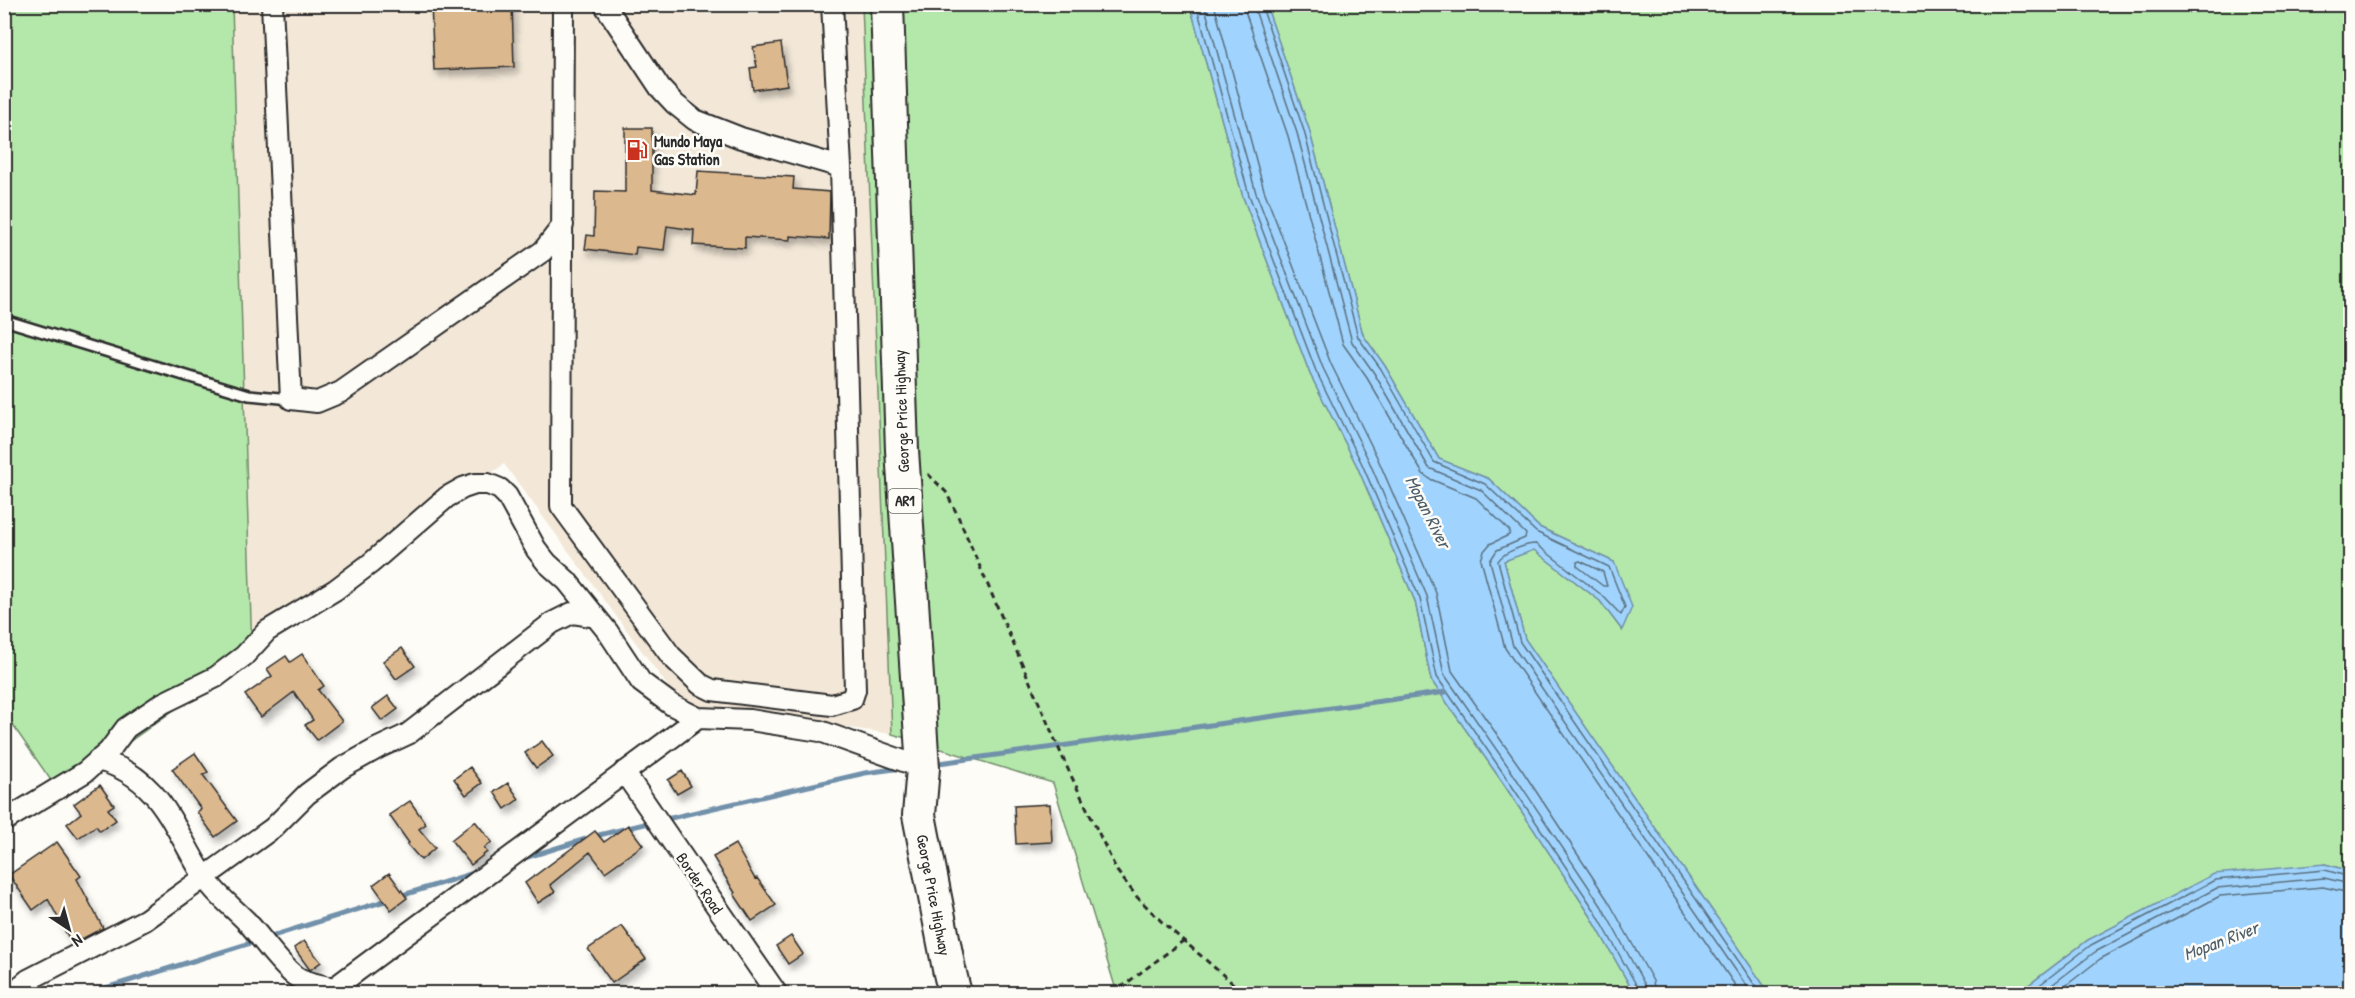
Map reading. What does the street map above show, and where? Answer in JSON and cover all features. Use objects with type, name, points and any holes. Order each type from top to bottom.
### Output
[{"type":"highway","name":"George Price Highway","points":[[887,4],[902,450],[923,768],[919,815],[955,993]]},
{"type":"street","points":[[272,4],[291,399],[316,402],[341,392],[543,251],[563,225]]},
{"type":"street","points":[[563,4],[561,506],[671,656],[700,684],[712,690],[832,705],[852,699],[855,690],[841,167],[832,4]]},
{"type":"street","points":[[604,4],[660,88],[695,120],[741,138],[841,167]]},
{"type":"street","points":[[4,821],[85,772],[109,751],[126,728],[163,703],[216,677],[243,656],[267,631],[335,590],[371,563],[433,508],[463,488],[488,484],[500,489],[507,496],[527,534],[547,563],[567,581],[596,617],[641,682],[672,705],[698,718],[750,720],[820,731],[923,768]]},
{"type":"street","points":[[11,993],[28,980],[145,920],[273,828],[307,794],[342,768],[408,734],[552,623],[572,614],[596,617]]},
{"type":"street","points":[[98,760],[131,774],[149,789],[171,816],[205,878],[216,893],[248,923],[296,977],[329,991],[698,718]]},
{"type":"street","name":"Border Road","points":[[624,772],[777,993]]},
{"type":"lane","points":[[4,320],[249,395],[291,399]]},
{"type":"path","points":[[902,450],[946,492],[1065,765],[1117,871],[1137,897],[1183,941],[1245,993]]},
{"type":"path","points":[[1112,993],[1183,941]]},
{"type":"shaded area","points":[[232,5],[862,5],[892,734],[681,704],[504,464],[252,654]]},
{"type":"green space","points":[[4,5],[232,5],[252,654],[59,792],[5,714]]},
{"type":"green space","points":[[862,5],[1190,5],[1243,197],[1310,374],[1357,466],[1415,601],[1431,680],[1503,783],[1590,915],[1634,993],[1117,993],[1053,783],[892,734]]},
{"type":"green space","points":[[1266,5],[2350,5],[2350,871],[2325,864],[2088,940],[2018,993],[1769,993],[1525,639],[1504,561],[1533,549],[1600,601],[1622,630],[1614,562],[1539,527],[1489,479],[1439,459],[1385,366],[1363,335],[1309,129]]},
{"type":"water","name":"Mopan River","points":[[1190,5],[1266,5],[1309,129],[1363,335],[1385,366],[1439,459],[1489,479],[1539,527],[1614,562],[1632,607],[1622,630],[1600,601],[1534,550],[1504,561],[1525,639],[1769,993],[1634,993],[1590,915],[1503,783],[1431,680],[1415,601],[1357,466],[1310,374],[1243,197]]},
{"type":"water","name":"Mopan River","points":[[2325,864],[2350,871],[2350,993],[2018,993],[2088,940],[2214,874]]},
{"type":"building","points":[[431,4],[512,4],[514,67],[434,70]]},
{"type":"building","points":[[781,43],[787,85],[753,90],[750,68],[757,67],[753,47]]},
{"type":"building","points":[[625,128],[652,128],[652,190],[696,195],[698,171],[794,177],[793,189],[830,192],[829,239],[790,236],[790,240],[745,237],[745,248],[693,245],[694,230],[667,226],[664,250],[636,247],[635,255],[585,249],[587,235],[594,236],[595,191],[625,192]]},
{"type":"building","points":[[402,648],[415,666],[396,679],[383,661]]},
{"type":"building","points":[[302,654],[324,686],[318,690],[342,721],[317,740],[305,725],[313,720],[294,692],[261,717],[245,695],[272,676],[267,669],[286,656],[290,662]]},
{"type":"building","points":[[388,696],[398,709],[382,721],[372,708]]},
{"type":"building","points":[[542,741],[553,756],[536,768],[525,753]]},
{"type":"building","points":[[195,753],[208,772],[203,775],[237,821],[215,837],[197,812],[201,809],[172,769]]},
{"type":"building","points":[[470,767],[482,783],[466,795],[454,779]]},
{"type":"building","points":[[682,771],[691,786],[677,794],[668,780]]},
{"type":"building","points":[[508,783],[519,799],[505,809],[494,792]]},
{"type":"building","points":[[100,785],[114,805],[108,809],[116,820],[100,831],[96,826],[78,838],[67,824],[81,813],[74,804]]},
{"type":"building","points":[[410,801],[426,824],[419,829],[435,848],[421,860],[407,844],[409,843],[389,815]]},
{"type":"building","points":[[1050,804],[1052,842],[1016,844],[1014,806]]},
{"type":"building","points":[[475,821],[492,842],[484,848],[487,852],[471,865],[451,840]]},
{"type":"building","points":[[628,825],[643,845],[605,872],[590,852],[550,885],[555,892],[538,903],[525,883],[595,831],[604,842]]},
{"type":"building","points":[[57,842],[81,876],[77,879],[103,928],[72,944],[48,899],[33,910],[9,875]]},
{"type":"building","points":[[735,844],[755,879],[757,878],[776,905],[752,921],[713,857]]},
{"type":"building","points":[[389,873],[407,898],[391,910],[373,885]]},
{"type":"building","points":[[622,926],[646,959],[612,983],[588,949]]},
{"type":"building","points":[[791,936],[803,954],[788,964],[776,946]]},
{"type":"building","points":[[304,941],[321,962],[310,970],[294,948]]},
{"type":"waterway","points":[[932,764],[1446,692]]},
{"type":"waterway","points":[[662,820],[865,773],[902,768]]},
{"type":"waterway","points":[[521,859],[599,835],[653,822]]},
{"type":"waterway","points":[[400,896],[477,872]]},
{"type":"waterway","points":[[266,938],[391,899]]},
{"type":"waterway","points":[[71,994],[106,988],[257,941]]},
{"type":"place","name":"Mundo Maya Gas Station","points":[[637,150]]}]
